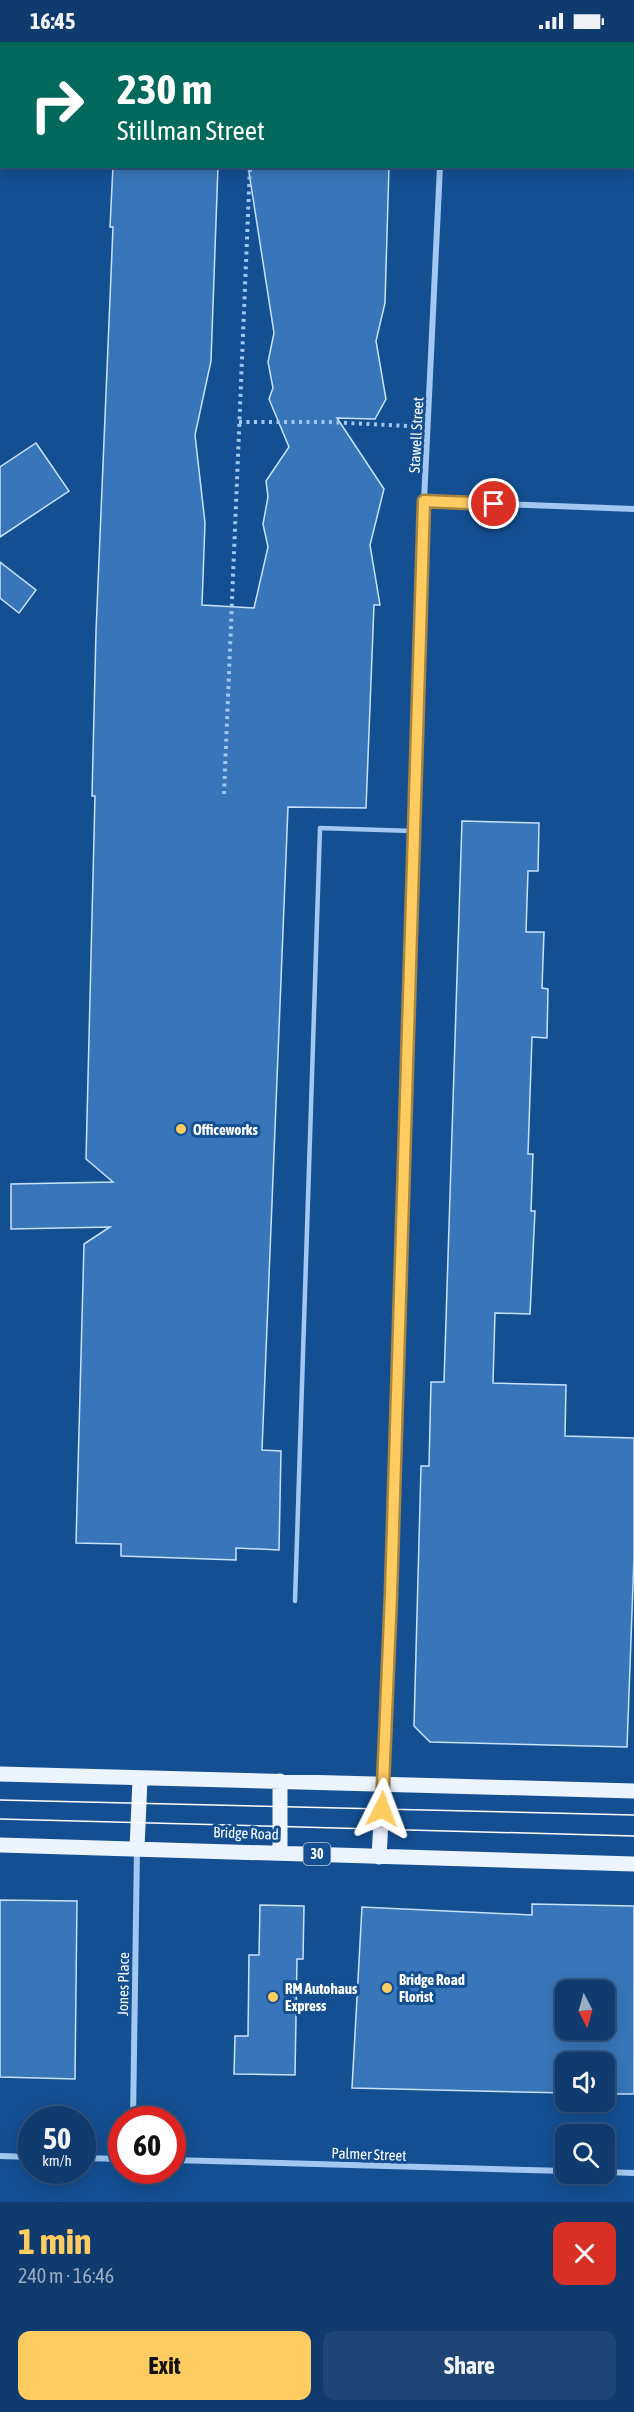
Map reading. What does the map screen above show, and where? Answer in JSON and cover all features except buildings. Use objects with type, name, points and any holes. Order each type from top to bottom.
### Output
[{"type":"main road","points":[[0,1774],[634,1791]]},
{"type":"main road","points":[[137,1848],[140,1779]]},
{"type":"main road","points":[[280,1781],[280,1852]]},
{"type":"main road","points":[[379,1857],[383,1785]]},
{"type":"main road","name":"Bridge Road","points":[[0,1845],[634,1864]]},
{"type":"street","name":"Stawell Street","points":[[383,1785],[424,501],[440,168]]},
{"type":"street","points":[[424,501],[634,509]]},
{"type":"street","name":"Jones Place","points":[[133,2106],[137,1848]]},
{"type":"street","points":[[0,2156],[18,2157]]},
{"type":"street","name":"Palmer Street","points":[[186,2160],[555,2171]]},
{"type":"street","points":[[615,2172],[634,2173]]},
{"type":"lane","points":[[295,1601],[320,828],[413,831]]},
{"type":"path","points":[[224,794],[250,168]]},
{"type":"path","points":[[239,422],[327,422],[429,427]]},
{"type":"tram line","points":[[0,1800],[634,1815]]},
{"type":"tram line","points":[[0,1819],[634,1836]]},
{"type":"place","name":"Officeworks","points":[[181,1129]]},
{"type":"place","name":"Bridge Road Florist","points":[[387,1988]]},
{"type":"place","name":"RM Autohaus Express","points":[[273,1997]]},
{"type":"route","points":[[382,1809],[391,1594],[424,501],[494,504]]}]
